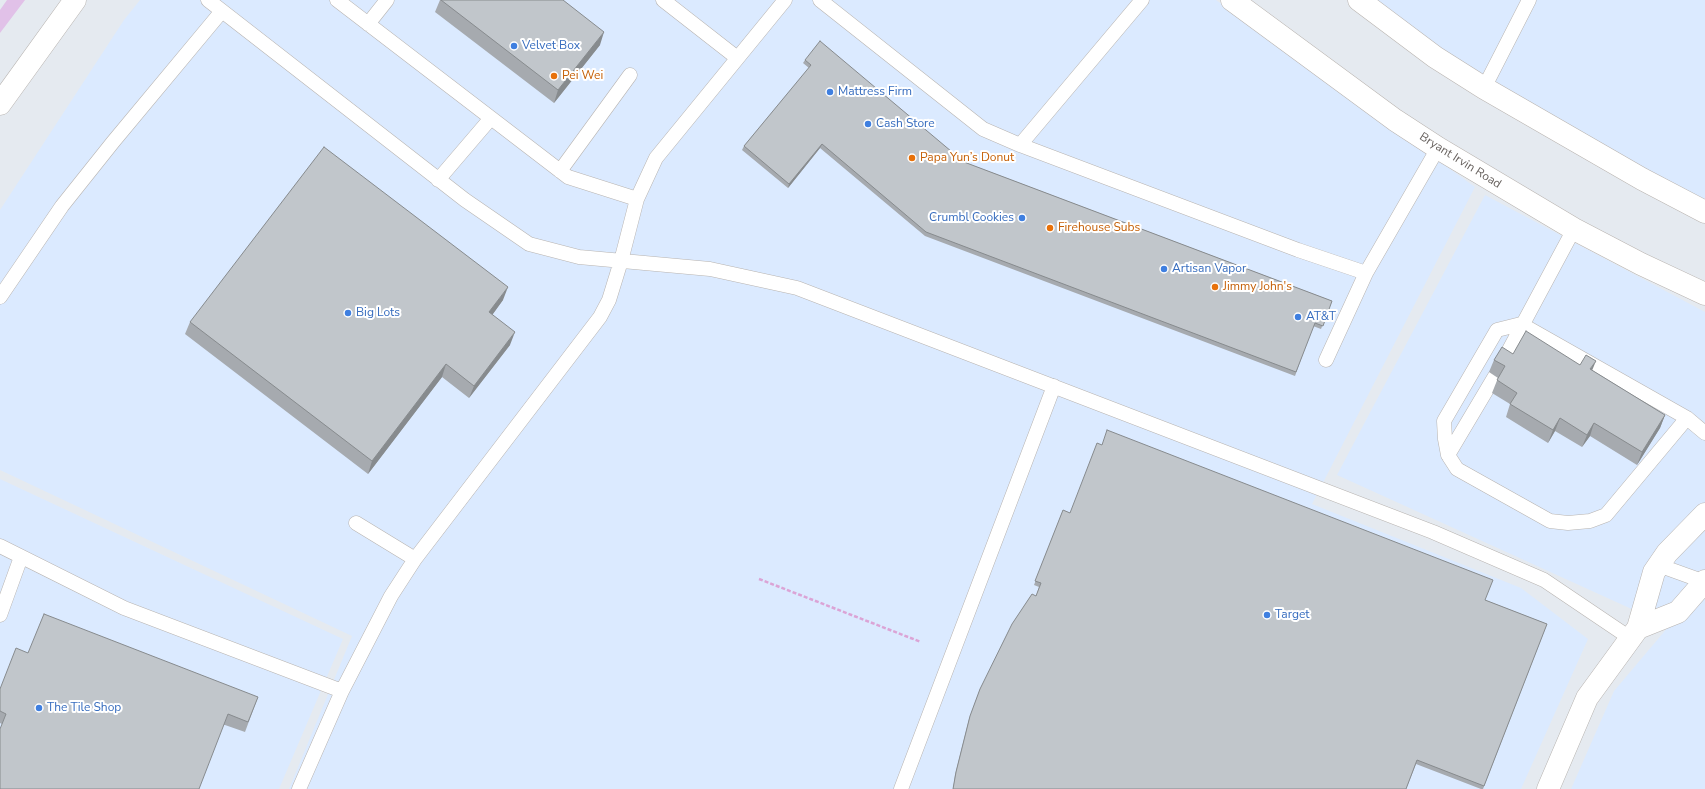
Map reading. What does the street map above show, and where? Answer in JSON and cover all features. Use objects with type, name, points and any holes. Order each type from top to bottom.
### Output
[{"type":"main road","points":[[0,104],[75,0]]},
{"type":"main road","name":"Bryant Irvin Road","points":[[1232,0],[1395,120],[1438,148],[1574,229],[1641,264],[1705,294]]},
{"type":"main road","points":[[1359,0],[1435,57],[1484,88],[1642,179],[1705,212]]},
{"type":"main road","points":[[1548,789],[1587,698],[1634,633],[1654,572],[1667,553],[1705,514]]},
{"type":"main road","points":[[1634,633],[1678,612],[1705,581]]},
{"type":"lane","points":[[208,0],[438,180],[529,244],[579,257],[710,269],[797,288],[1433,532],[1544,580],[1634,633]]},
{"type":"lane","points":[[337,0],[568,177],[637,198]]},
{"type":"lane","points":[[368,24],[387,0]]},
{"type":"lane","points":[[663,0],[736,58]]},
{"type":"lane","points":[[299,789],[342,691],[391,596],[415,559],[600,317],[609,300],[621,261],[637,198],[656,158],[736,58],[785,0]]},
{"type":"lane","points":[[820,0],[983,129],[1020,145],[1291,247],[1366,273]]},
{"type":"lane","points":[[1020,145],[1142,0]]},
{"type":"lane","points":[[1484,88],[1529,0]]},
{"type":"lane","points":[[0,297],[62,206],[222,11]]},
{"type":"lane","points":[[560,171],[630,75]]},
{"type":"lane","points":[[438,180],[491,118]]},
{"type":"lane","points":[[1326,360],[1366,273],[1438,148]]},
{"type":"lane","points":[[1502,363],[1514,342],[1521,324],[1574,229]]},
{"type":"lane","points":[[1687,418],[1606,515],[1590,521],[1568,523],[1550,520],[1457,469],[1448,454],[1444,421],[1497,330],[1521,324],[1687,418],[1705,433]]},
{"type":"lane","points":[[1448,454],[1495,376]]},
{"type":"lane","points":[[901,789],[1054,386]]},
{"type":"lane","points":[[356,523],[415,559]]},
{"type":"lane","points":[[0,546],[124,608],[342,691]]},
{"type":"lane","points":[[0,615],[21,557]]},
{"type":"lane","points":[[1658,566],[1705,581]]},
{"type":"path","points":[[759,579],[921,642]]},
{"type":"shaded area","points":[[7,0],[25,0],[0,33],[0,10]]},
{"type":"shaded area","points":[[140,0],[1216,0],[1475,187],[1312,504],[1521,588],[1588,639],[1521,789],[289,789],[352,636],[0,470],[0,210],[124,20]]},
{"type":"shaded area","points":[[1359,0],[1705,0],[1705,212]]},
{"type":"shaded area","points":[[1485,195],[1705,312],[1705,789],[1571,789],[1614,691],[1669,626],[1337,475]]},
{"type":"shaded area","points":[[0,479],[343,639],[279,789],[0,789]]},
{"type":"building","points":[[441,0],[563,0],[604,32],[558,90]]},
{"type":"building","points":[[820,41],[964,162],[1332,301],[1323,326],[1315,323],[1296,372],[926,232],[822,144],[789,184],[744,146],[811,65],[805,60]]},
{"type":"building","name":"Big Lots","points":[[324,147],[508,287],[489,312],[515,332],[474,386],[446,364],[372,461],[190,322]]},
{"type":"building","points":[[1526,331],[1580,365],[1586,355],[1596,361],[1590,369],[1665,415],[1642,452],[1594,423],[1587,435],[1560,418],[1553,430],[1510,404],[1517,393],[1497,380],[1505,366],[1494,360],[1502,347],[1513,354]]},
{"type":"building","name":"Target","points":[[1107,430],[1493,580],[1485,600],[1547,624],[1484,786],[1417,760],[1406,789],[953,789],[970,716],[980,689],[1012,624],[1032,594],[1036,596],[1041,583],[1035,581],[1063,510],[1070,513],[1097,443],[1102,445]]},
{"type":"building","points":[[44,614],[258,697],[248,722],[228,714],[199,789],[0,789],[0,729],[6,714],[0,711],[0,689],[16,648],[28,653]]},
{"type":"place","name":"Velvet Box","points":[[514,46]]},
{"type":"place","name":"Pei Wei","points":[[554,76]]},
{"type":"place","name":"Mattress Firm","points":[[830,92]]},
{"type":"place","name":"Cash Store","points":[[868,124]]},
{"type":"place","name":"Papa Yun’s Donut","points":[[912,158]]},
{"type":"place","name":"Crumbl Cookies","points":[[1022,218]]},
{"type":"place","name":"Firehouse Subs","points":[[1050,228]]},
{"type":"place","name":"Artisan Vapor","points":[[1164,269]]},
{"type":"place","name":"Jimmy John's","points":[[1215,287]]},
{"type":"place","name":"Big Lots","points":[[348,313]]},
{"type":"place","name":"AT&T","points":[[1298,317]]},
{"type":"place","name":"Target","points":[[1267,615]]},
{"type":"place","name":"The Tile Shop","points":[[39,708]]}]
